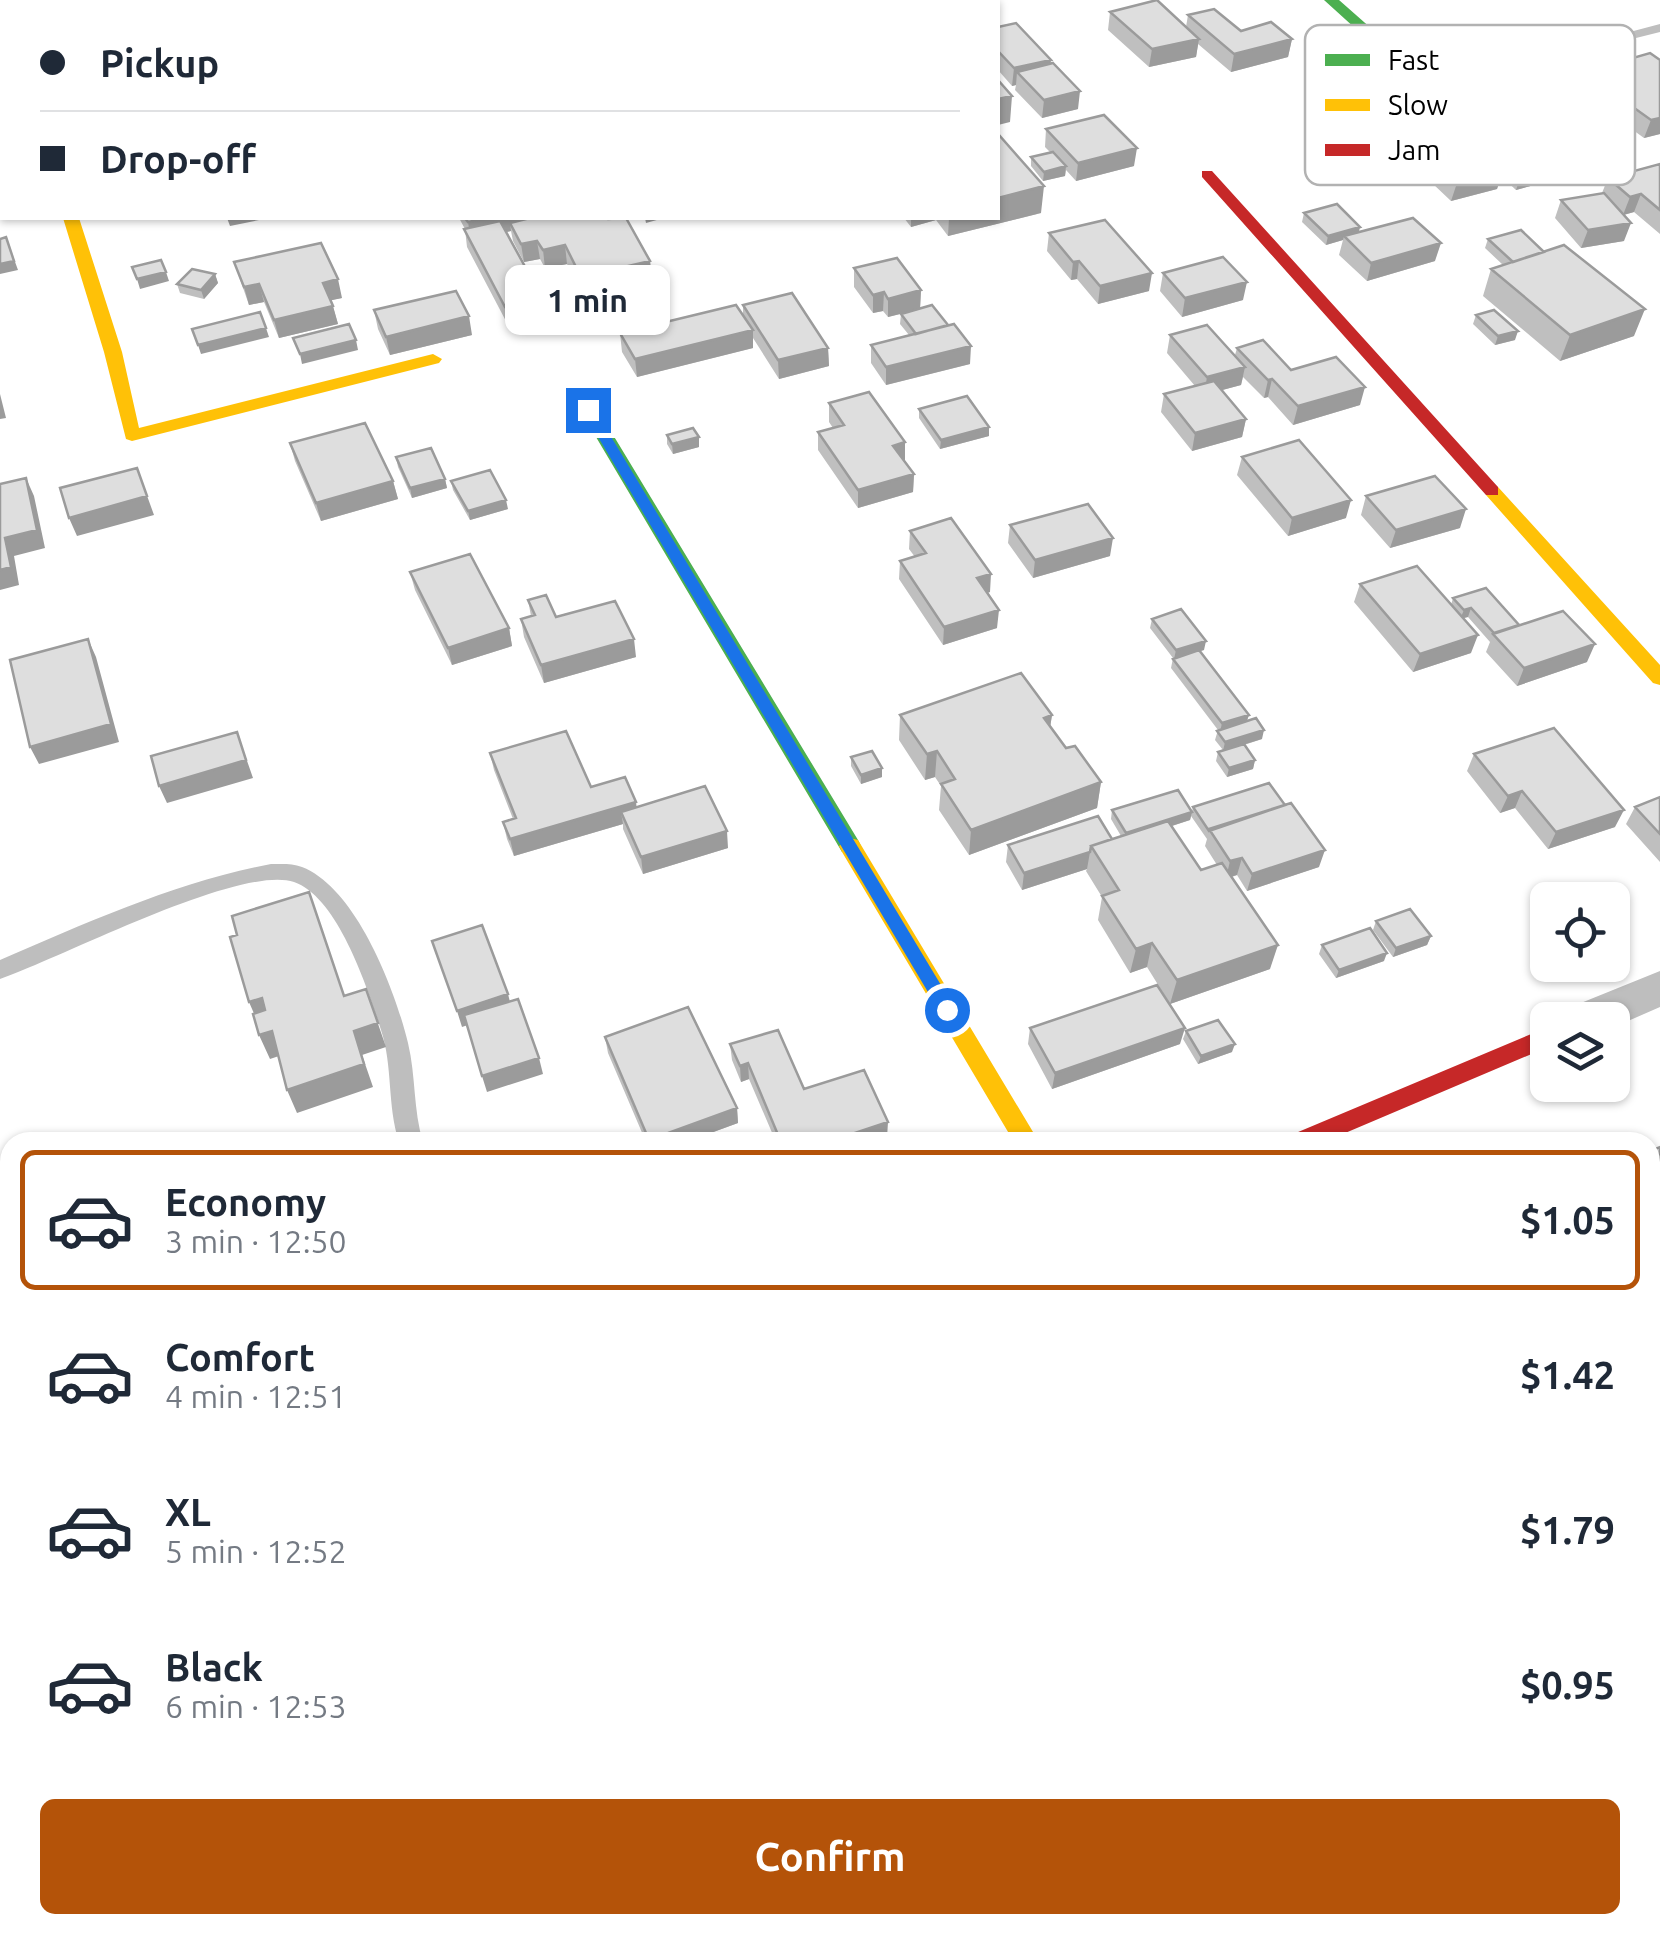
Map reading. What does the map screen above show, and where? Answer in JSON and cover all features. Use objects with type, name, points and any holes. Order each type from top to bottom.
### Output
[{"type":"street","points":[[1330,0],[1359,25]]},
{"type":"street","points":[[1207,174],[1660,678]]},
{"type":"street","points":[[71,220],[113,352],[132,435],[433,360]]},
{"type":"street","points":[[588,410],[1021,1132]]},
{"type":"street","points":[[1628,1002],[1660,988]]},
{"type":"street","points":[[1323,1132],[1530,1044]]},
{"type":"lane","points":[[1635,34],[1660,28]]},
{"type":"lane","points":[[0,970],[84,934],[252,872],[294,873],[324,892],[352,932],[382,998],[401,1053],[407,1132]]},
{"type":"building","points":[[1157,0],[1199,39],[1152,49],[1110,12]]},
{"type":"building","points":[[1214,9],[1241,31],[1271,22],[1292,39],[1234,54],[1188,15]]},
{"type":"building","points":[[1016,23],[1051,60],[1014,68],[1000,53],[1000,27]]},
{"type":"building","points":[[1650,53],[1660,60],[1660,118],[1651,120],[1635,109],[1635,57]]},
{"type":"building","points":[[1053,63],[1080,91],[1044,100],[1017,72]]},
{"type":"building","points":[[1000,82],[1012,96],[1000,99]]},
{"type":"building","points":[[1104,115],[1137,148],[1078,163],[1046,129]]},
{"type":"building","points":[[1000,136],[1044,186],[1000,197]]},
{"type":"building","points":[[1053,152],[1066,166],[1044,172],[1031,157]]},
{"type":"building","points":[[1660,164],[1660,210],[1641,194],[1630,197],[1616,185],[1635,185],[1635,171]]},
{"type":"building","points":[[1604,193],[1631,223],[1588,230],[1561,200]]},
{"type":"building","points":[[1337,204],[1360,227],[1328,236],[1304,213]]},
{"type":"building","points":[[1413,218],[1441,243],[1371,263],[1344,236]]},
{"type":"building","points":[[627,220],[650,261],[581,277],[565,245],[543,250],[537,241],[521,244],[510,223]]},
{"type":"building","points":[[1105,220],[1152,273],[1100,286],[1049,233]]},
{"type":"building","points":[[500,221],[528,272],[553,266],[568,291],[505,307],[464,229]]},
{"type":"building","points":[[1521,230],[1544,252],[1513,262],[1488,239]]},
{"type":"building","points":[[6,237],[14,261],[0,264],[0,239]]},
{"type":"building","points":[[321,243],[338,279],[323,283],[333,306],[274,320],[259,284],[244,287],[234,262]]},
{"type":"building","points":[[1564,245],[1645,309],[1570,335],[1491,269]]},
{"type":"building","points":[[1223,257],[1247,282],[1185,298],[1163,273]]},
{"type":"building","points":[[897,258],[921,290],[888,299],[884,292],[873,295],[854,268]]},
{"type":"building","points":[[161,260],[166,272],[137,279],[132,267]]},
{"type":"building","points":[[192,269],[215,274],[201,290],[177,284]]},
{"type":"building","points":[[456,291],[469,316],[386,337],[374,310]]},
{"type":"building","points":[[792,293],[828,348],[778,360],[743,305]]},
{"type":"building","points":[[736,305],[753,330],[635,359],[620,333]]},
{"type":"building","points":[[932,305],[948,325],[916,334],[901,314]]},
{"type":"building","points":[[1494,310],[1518,331],[1498,336],[1476,315]]},
{"type":"building","points":[[260,312],[266,328],[198,345],[192,329]]},
{"type":"building","points":[[349,324],[356,340],[300,354],[293,338]]},
{"type":"building","points":[[954,324],[971,346],[886,367],[871,345]]},
{"type":"building","points":[[1207,325],[1245,367],[1207,377],[1170,335]]},
{"type":"building","points":[[1263,340],[1291,370],[1336,357],[1365,387],[1298,406],[1237,348]]},
{"type":"building","points":[[1214,381],[1246,419],[1195,433],[1164,394]]},
{"type":"building","points":[[869,392],[905,442],[893,446],[914,474],[858,490],[818,432],[844,425],[829,403]]},
{"type":"building","points":[[967,396],[989,427],[941,440],[919,409]]},
{"type":"building","points":[[365,423],[393,481],[316,503],[290,443]]},
{"type":"building","points":[[693,428],[699,437],[672,444],[667,435]]},
{"type":"building","points":[[1299,440],[1351,500],[1292,518],[1242,457]]},
{"type":"building","points":[[431,448],[445,479],[410,488],[396,457]]},
{"type":"building","points":[[137,468],[147,496],[69,518],[60,488]]},
{"type":"building","points":[[490,470],[506,500],[468,511],[451,481]]},
{"type":"building","points":[[1435,476],[1466,509],[1396,530],[1366,496]]},
{"type":"building","points":[[26,478],[37,530],[5,538],[11,567],[0,570],[0,484]]},
{"type":"building","points":[[1088,504],[1113,538],[1035,560],[1010,525]]},
{"type":"building","points":[[951,518],[991,574],[977,578],[999,610],[944,627],[900,561],[926,553],[910,531]]},
{"type":"building","points":[[470,554],[509,628],[448,648],[410,572]]},
{"type":"building","points":[[1417,566],[1478,635],[1420,654],[1360,584]]},
{"type":"building","points":[[1486,588],[1519,625],[1494,633],[1471,608],[1464,610],[1453,598]]},
{"type":"building","points":[[546,595],[556,617],[615,601],[634,639],[541,665],[521,619],[535,615],[528,600]]},
{"type":"building","points":[[1181,609],[1206,641],[1176,650],[1152,619]]},
{"type":"building","points":[[1563,611],[1595,644],[1524,668],[1493,634]]},
{"type":"building","points":[[88,639],[111,724],[30,747],[10,660]]},
{"type":"building","points":[[1199,650],[1249,715],[1222,723],[1173,659]]},
{"type":"building","points":[[1021,673],[1052,715],[1044,718],[1066,748],[1075,746],[1101,782],[971,830],[941,784],[955,779],[937,751],[927,754],[900,715]]},
{"type":"building","points":[[1256,718],[1264,730],[1225,742],[1217,731]]},
{"type":"building","points":[[1554,728],[1624,810],[1556,832],[1522,791],[1508,796],[1474,754]]},
{"type":"building","points":[[566,731],[591,787],[625,777],[636,802],[510,839],[503,822],[516,818],[490,753]]},
{"type":"building","points":[[237,732],[246,760],[159,786],[151,756]]},
{"type":"building","points":[[1244,744],[1255,760],[1229,768],[1218,752]]},
{"type":"building","points":[[872,751],[882,768],[861,775],[851,757]]},
{"type":"building","points":[[1269,783],[1285,805],[1209,831],[1193,807]]},
{"type":"building","points":[[705,786],[727,831],[641,857],[621,812]]},
{"type":"building","points":[[1178,790],[1192,812],[1126,833],[1112,810]]},
{"type":"building","points":[[1660,797],[1660,834],[1635,807]]},
{"type":"building","points":[[1291,803],[1325,850],[1252,874],[1242,858],[1230,861],[1209,829]]},
{"type":"building","points":[[1098,816],[1112,839],[1091,846],[1090,852],[1024,873],[1008,845]]},
{"type":"building","points":[[1168,821],[1201,870],[1222,863],[1278,945],[1177,980],[1152,943],[1136,949],[1102,896],[1119,890],[1091,846]]},
{"type":"building","points":[[309,892],[344,996],[366,989],[378,1023],[354,1031],[364,1064],[287,1090],[272,1031],[259,1035],[253,1014],[265,1010],[262,998],[249,1002],[230,937],[237,935],[232,916]]},
{"type":"building","points":[[1410,909],[1431,936],[1396,948],[1376,921]]},
{"type":"building","points":[[482,925],[508,994],[457,1011],[432,941]]},
{"type":"building","points":[[1370,928],[1387,953],[1339,970],[1322,945]]},
{"type":"building","points":[[1157,985],[1185,1028],[1055,1073],[1030,1028]]},
{"type":"building","points":[[518,999],[539,1058],[482,1076],[464,1015]]},
{"type":"building","points":[[688,1007],[737,1108],[671,1132],[646,1132],[605,1037]]},
{"type":"building","points":[[1218,1020],[1235,1044],[1201,1056],[1186,1031]]},
{"type":"building","points":[[778,1030],[804,1089],[864,1070],[888,1122],[858,1132],[777,1132],[748,1063],[740,1066],[730,1044]]},
{"type":"traffic: fast","points":[[1331,0],[1359,25]]},
{"type":"traffic: fast","points":[[589,410],[850,846]]},
{"type":"traffic: slow","points":[[72,220],[113,352],[132,435],[433,359]]},
{"type":"traffic: slow","points":[[1492,491],[1660,678]]},
{"type":"traffic: slow","points":[[850,846],[1021,1132]]},
{"type":"traffic: jam","points":[[1207,174],[1492,491]]},
{"type":"traffic: jam","points":[[1323,1132],[1530,1044]]},
{"type":"route","points":[[588,410],[947,1010]]}]
